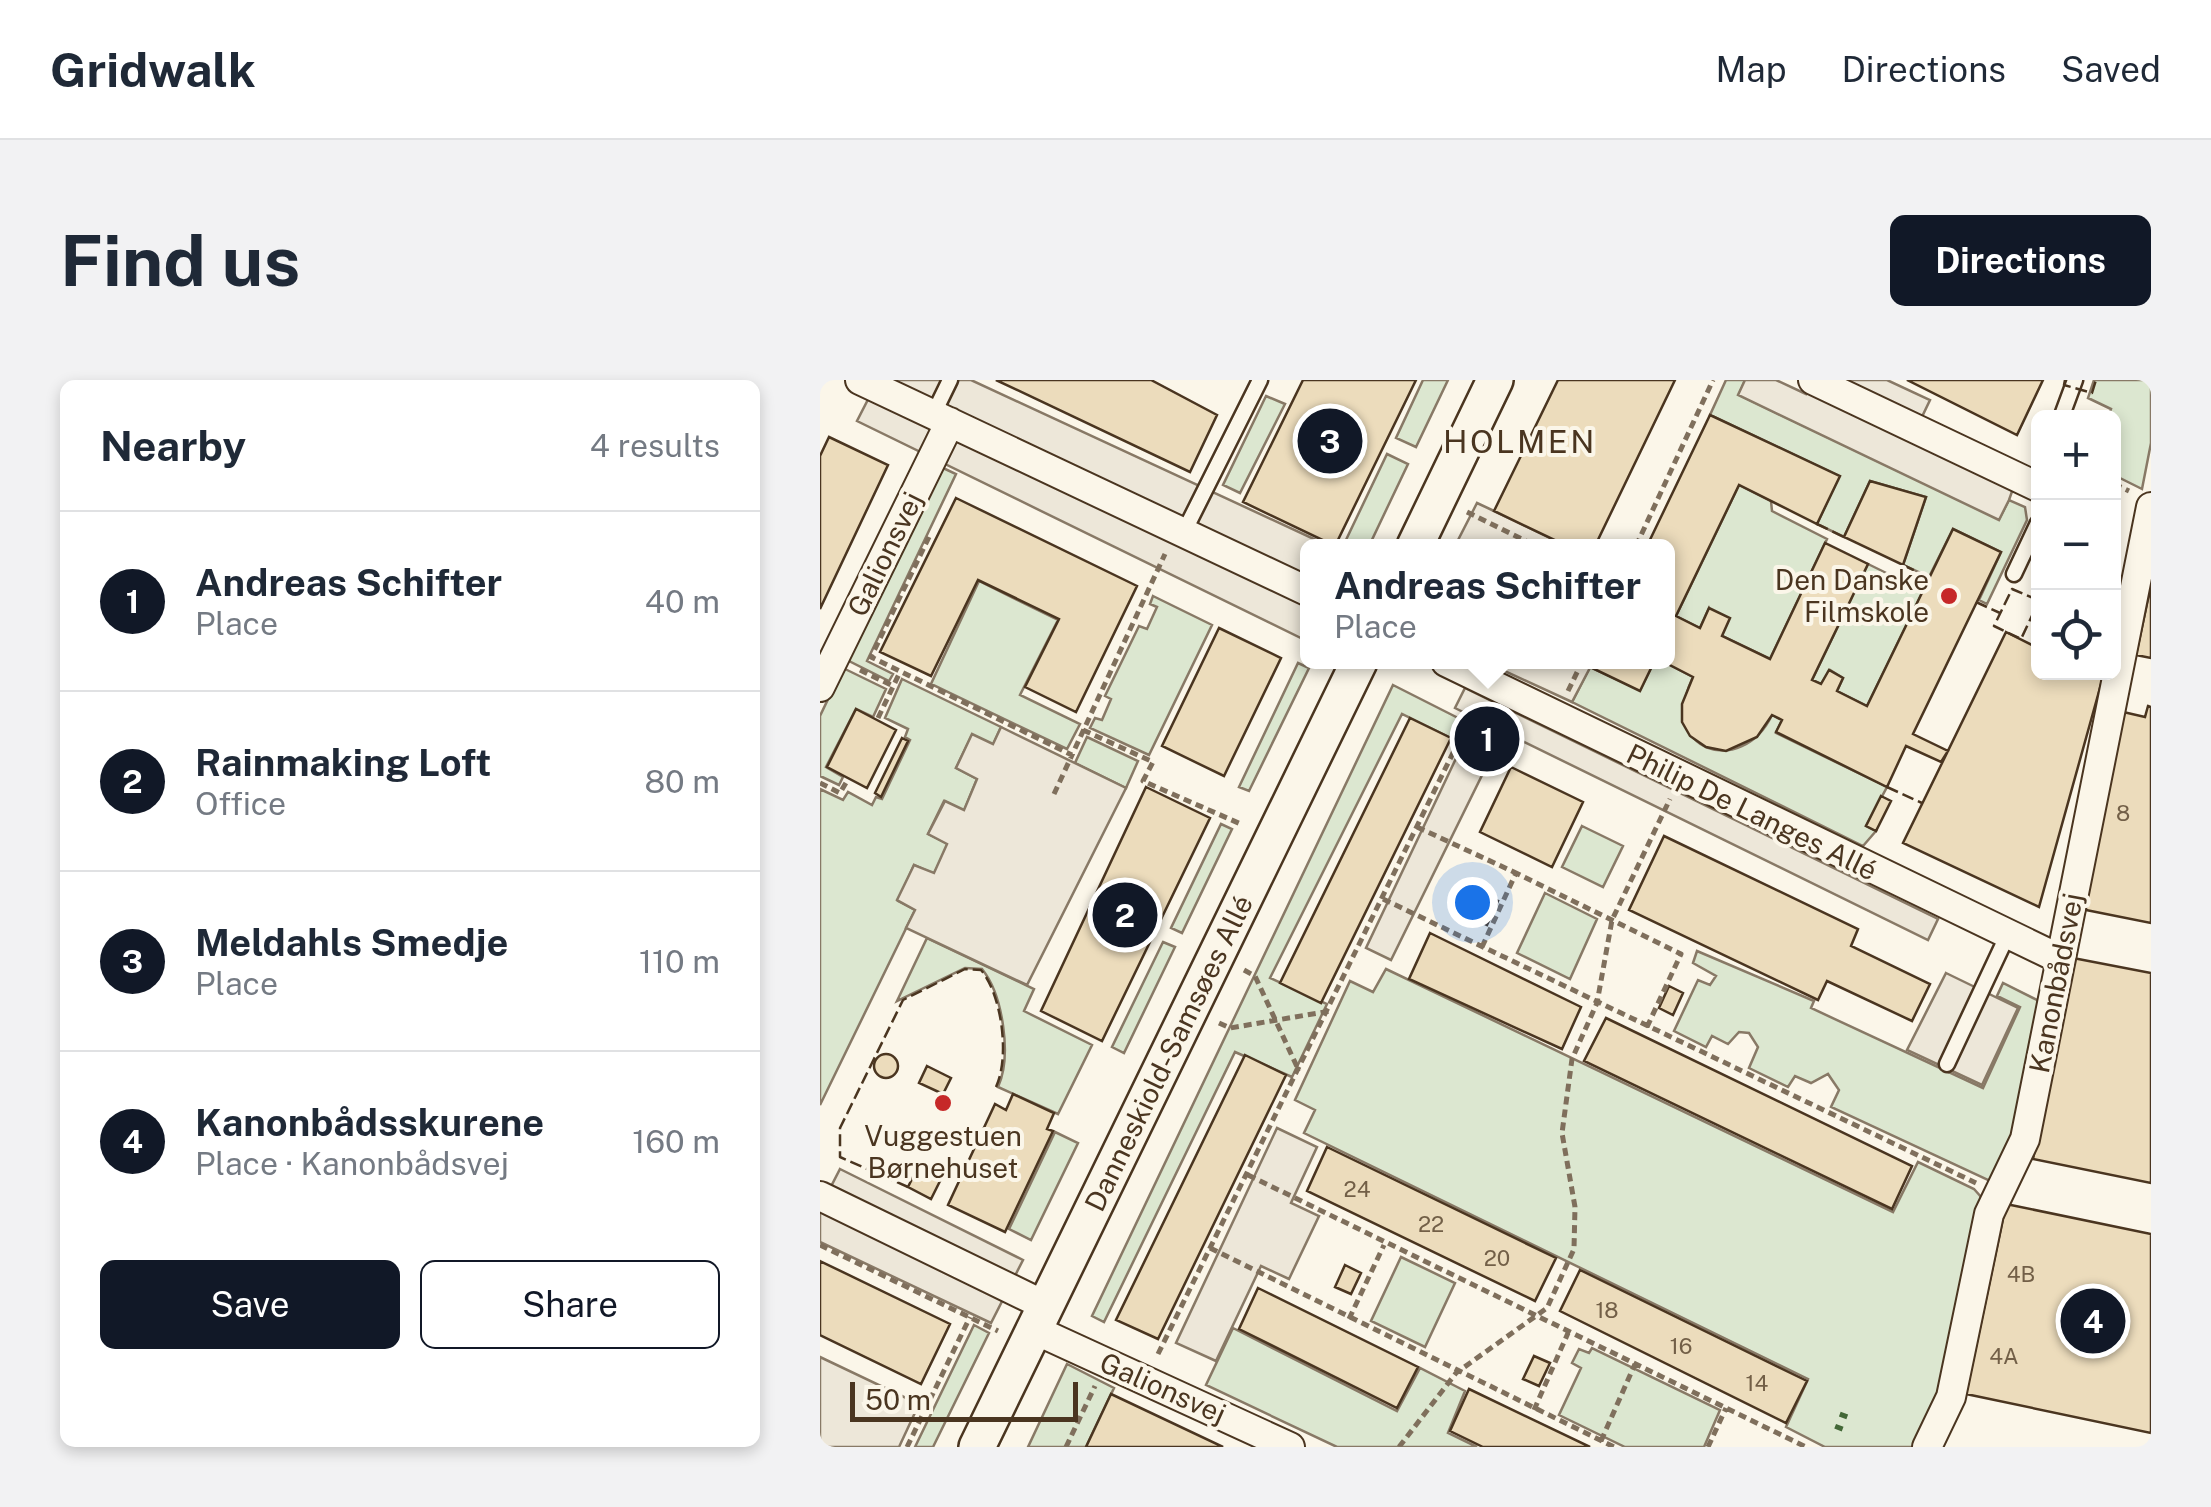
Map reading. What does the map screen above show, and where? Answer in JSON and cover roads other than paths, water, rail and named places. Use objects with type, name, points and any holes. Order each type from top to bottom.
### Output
[{"type":"street","points":[[860,380],[1300,587]]},
{"type":"street","points":[[1418,539],[1495,380]]},
{"type":"street","points":[[1813,380],[2031,477]]},
{"type":"street","name":"Galionsvej","points":[[820,687],[942,418]]},
{"type":"street","name":"Kanonbådsvej","points":[[1927,1447],[1951,1397],[1997,1193],[2021,1155],[2151,507]]},
{"type":"street","name":"Danneskiold-Samsøes Allé","points":[[978,1447],[1356,669]]},
{"type":"street","name":"Philip De Langes Allé","points":[[1460,669],[2060,959]]},
{"type":"street","name":"Galionsvej","points":[[820,1196],[1040,1318],[1106,1362],[1290,1447]]},
{"type":"lane","points":[[942,418],[950,380]]},
{"type":"lane","points":[[1180,530],[1260,380]]},
{"type":"lane","points":[[2063,410],[2075,380]]},
{"type":"lane","points":[[2014,574],[2031,538]]},
{"type":"lane","points":[[1947,1064],[2008,934]]},
{"type":"place","name":"Meldahls Smedje","points":[[1330,441]]},
{"type":"place","name":"Den Danske Filmskole","points":[[1949,596]]},
{"type":"place","name":"Andreas Schifter","points":[[1487,739]]},
{"type":"place","name":"Rainmaking Loft","points":[[1125,915]]},
{"type":"place","name":"Vuggestuen Børnehuset","points":[[943,1103]]},
{"type":"place","name":"Kanonbådsskurene","points":[[2093,1321]]},
{"type":"district","name":"HOLMEN","points":[[1520,442]]}]
